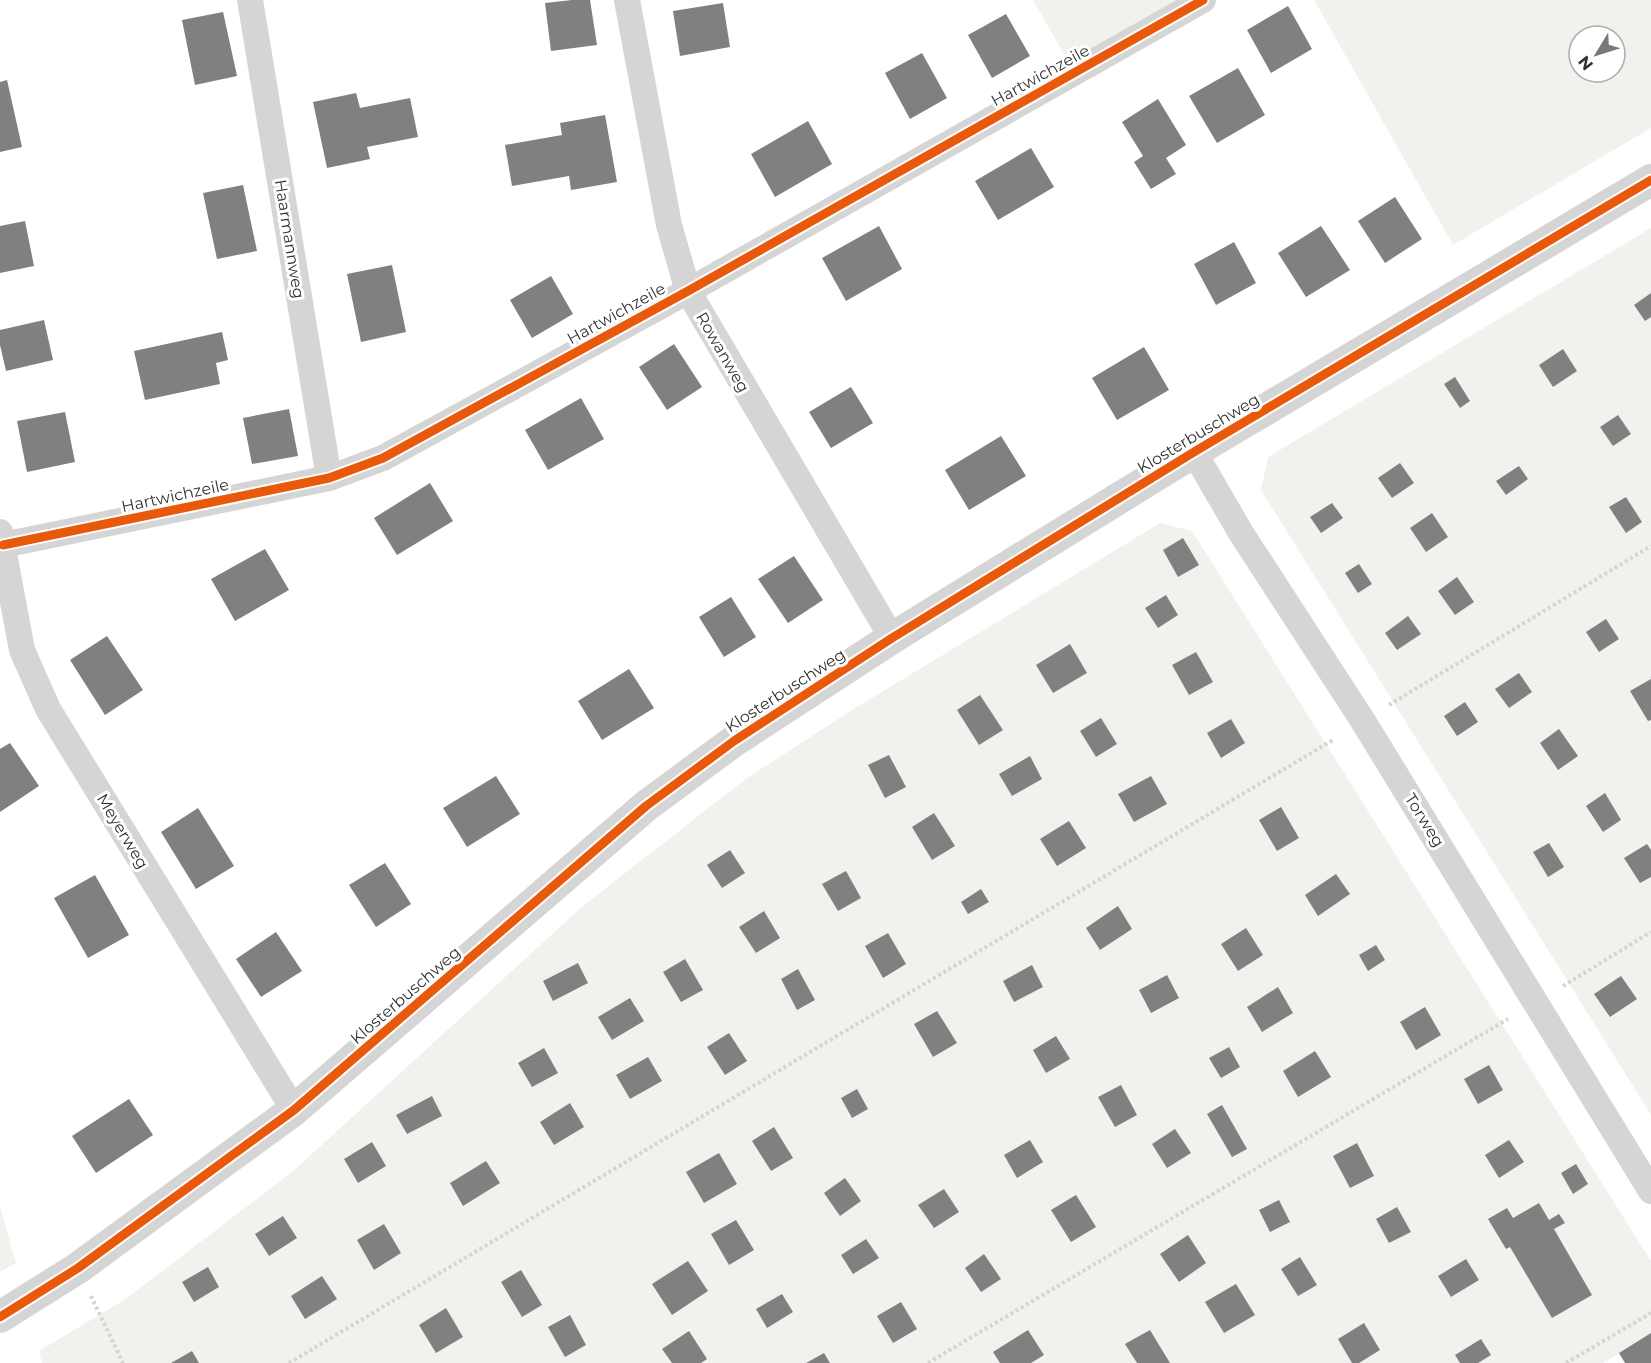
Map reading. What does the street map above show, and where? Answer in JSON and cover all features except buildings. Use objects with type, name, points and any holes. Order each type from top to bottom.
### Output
[{"type":"street","name":"Haarmannweg","points":[[250,0],[329,478]]},
{"type":"street","name":"Rowanweg","points":[[627,0],[669,225],[688,291],[892,638]]},
{"type":"street","name":"Hartwichzeile","points":[[1,538],[329,478],[383,458],[688,291],[1203,0]]},
{"type":"street","name":"Klosterbuschweg","points":[[0,1317],[78,1268],[294,1110],[646,806],[734,741],[892,638],[1194,452],[1651,180]]},
{"type":"street","name":"Torweg","points":[[1194,452],[1241,532],[1363,721],[1651,1191]]},
{"type":"street","name":"Meyerweg","points":[[1,538],[22,650],[48,709],[294,1110]]},
{"type":"path","points":[[1389,705],[1651,546]]},
{"type":"path","points":[[289,1363],[1333,740]]},
{"type":"path","points":[[1563,986],[1651,932]]},
{"type":"path","points":[[928,1363],[1508,1019]]},
{"type":"path","points":[[78,1268],[123,1363]]},
{"type":"path","points":[[1566,1363],[1651,1312]]},
{"type":"shaded area","points":[[1033,0],[1181,0],[1069,63]]},
{"type":"shaded area","points":[[1314,0],[1651,0],[1651,128],[1453,245]]},
{"type":"shaded area","points":[[1651,228],[1651,1115],[1261,490],[1268,457]]},
{"type":"shaded area","points":[[1160,523],[1192,531],[1651,1261],[1651,1334],[1603,1363],[42,1363],[39,1351],[124,1300],[291,1173],[584,905],[747,778],[852,710]]},
{"type":"shaded area","points":[[0,1206],[16,1263],[0,1272]]},
{"type":"cycle path","points":[[3,545],[329,478],[383,458],[688,291],[1203,0]]},
{"type":"cycle path","points":[[0,1317],[78,1268],[294,1110],[646,806],[734,741],[892,638],[1194,452],[1651,180]]}]
